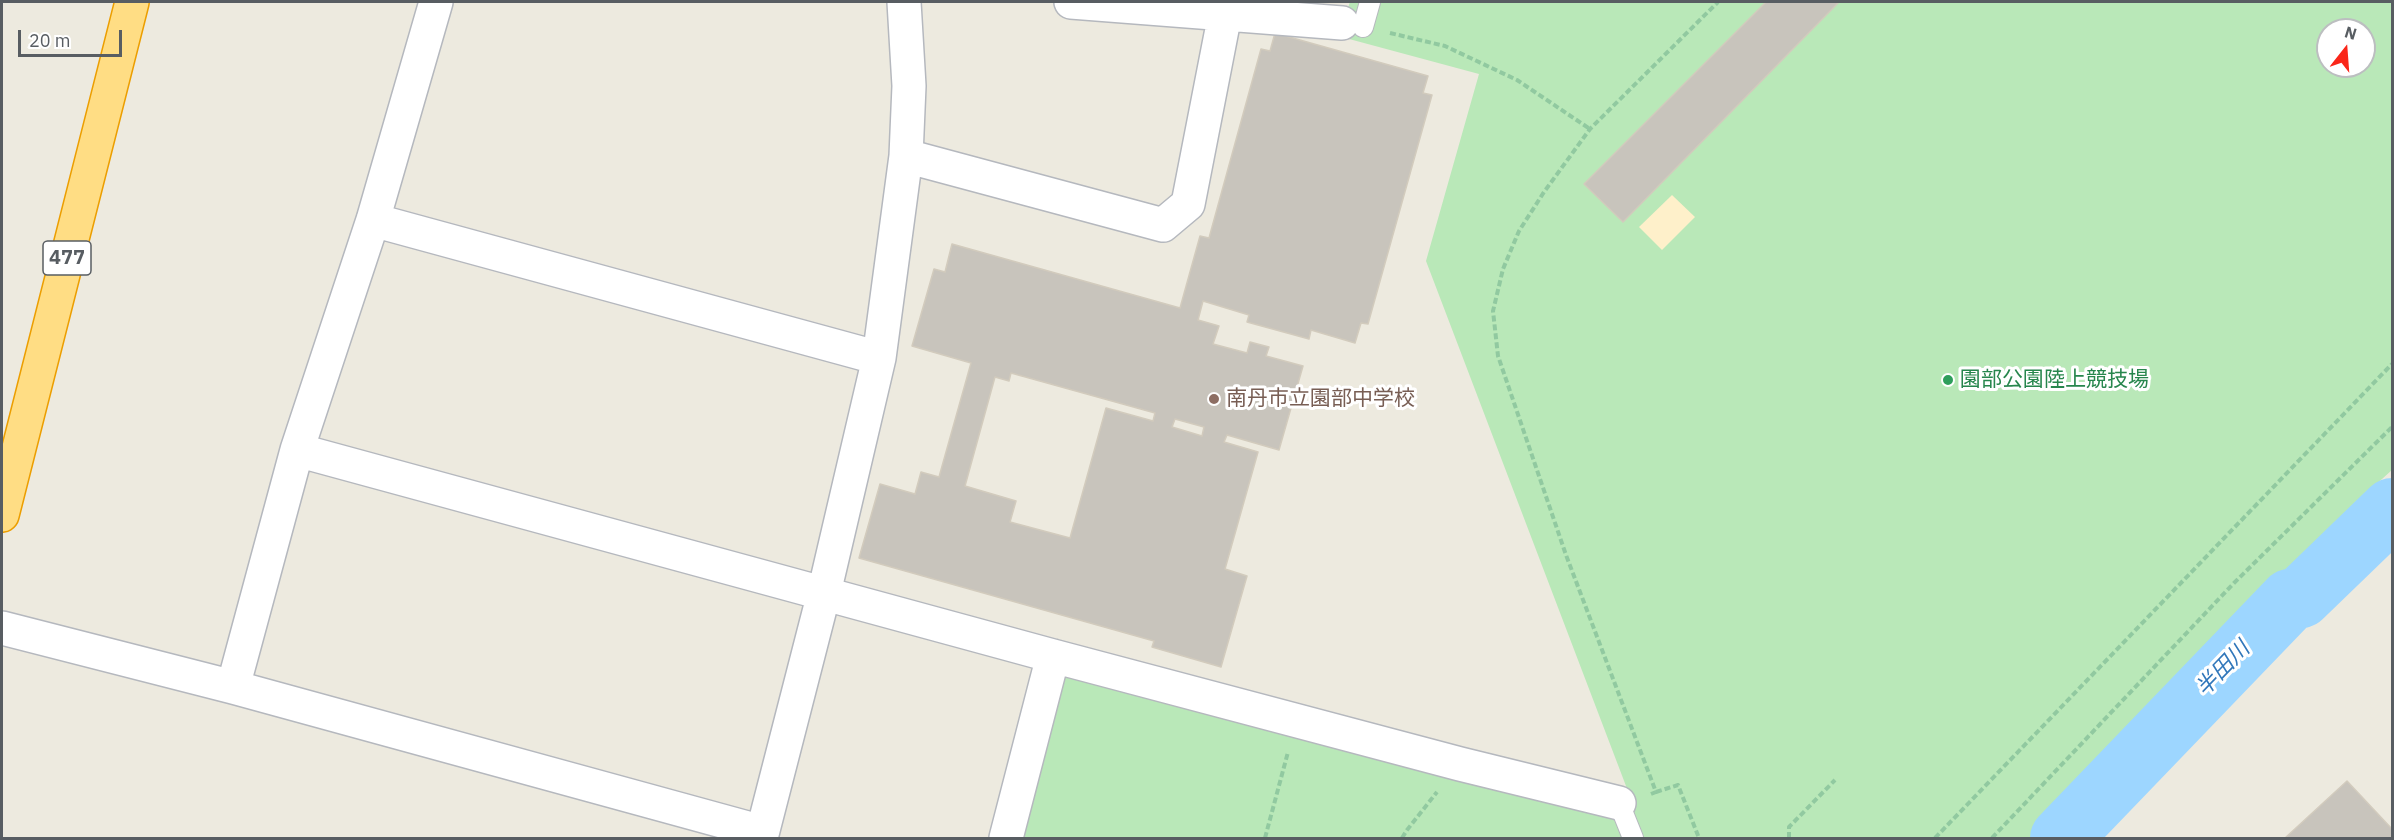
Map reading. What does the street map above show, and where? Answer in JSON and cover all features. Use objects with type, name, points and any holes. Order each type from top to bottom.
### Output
[{"type":"highway","name":"477","points":[[2,515],[132,2]]},
{"type":"street","points":[[233,687],[297,450],[373,220],[436,2]]},
{"type":"street","points":[[2,628],[233,687],[762,835],[824,593],[879,358],[906,156],[909,86],[904,2]]},
{"type":"street","points":[[1071,2],[1353,25]]},
{"type":"street","points":[[906,156],[1163,225],[1188,204],[1225,14]]},
{"type":"street","points":[[373,220],[879,358]]},
{"type":"street","points":[[297,450],[1053,656],[1460,764],[1619,803]]},
{"type":"street","points":[[1006,838],[1053,656]]},
{"type":"lane","points":[[1353,25],[1370,2]]},
{"type":"lane","points":[[1619,803],[1633,838]]},
{"type":"path","points":[[1656,792],[1566,555],[1498,356],[1493,311],[1503,269],[1519,231],[1544,192],[1590,129],[1718,2]]},
{"type":"path","points":[[1353,25],[1445,45],[1517,80],[1590,129]]},
{"type":"path","points":[[1935,838],[2392,364]]},
{"type":"path","points":[[1992,838],[2234,583],[2392,427]]},
{"type":"path","points":[[1265,838],[1297,720]]},
{"type":"path","points":[[1402,838],[1460,764]]},
{"type":"path","points":[[1789,838],[1789,826],[1834,780]]},
{"type":"path","points":[[1619,803],[1678,785],[1699,838]]},
{"type":"green space","name":"園部公園陸上競技場","points":[[1350,2],[2392,2],[2392,470],[2362,497],[2044,838],[1021,838],[1061,680],[1079,672],[1634,807],[1426,261],[1479,74],[1338,36]]},
{"type":"sand","points":[[1672,195],[1695,217],[1662,250],[1639,227]]},
{"type":"building","points":[[1766,2],[1839,2],[1623,222],[1584,184]]},
{"type":"building","points":[[1275,33],[1428,76],[1423,93],[1432,95],[1368,324],[1361,323],[1355,343],[1311,330],[1309,339],[1247,322],[1249,315],[1203,301],[1198,320],[1219,326],[1213,344],[1247,353],[1250,342],[1269,347],[1266,356],[1303,366],[1279,450],[1227,435],[1224,442],[1258,452],[1225,569],[1247,576],[1221,667],[1152,647],[1154,641],[859,558],[880,484],[915,494],[921,472],[939,477],[971,363],[912,346],[934,269],[945,272],[952,244],[1180,308],[1200,236],[1209,238],[1261,49],[1270,51]],"holes":[[[1011,373],[1155,413],[1153,421],[1106,408],[1070,538],[1010,522],[1016,501],[965,486],[995,377],[1009,381]],[[1175,419],[1204,427],[1202,436],[1172,427]]]},
{"type":"building","points":[[2347,781],[2392,829],[2392,838],[2285,838]]},
{"type":"waterway","name":"半田川","points":[[2061,838],[2290,600],[2301,597],[2392,509]]},
{"type":"place","name":"園部公園陸上競技場","points":[[1948,380]]},
{"type":"place","name":"南丹市立園部中学校","points":[[1214,399]]}]
